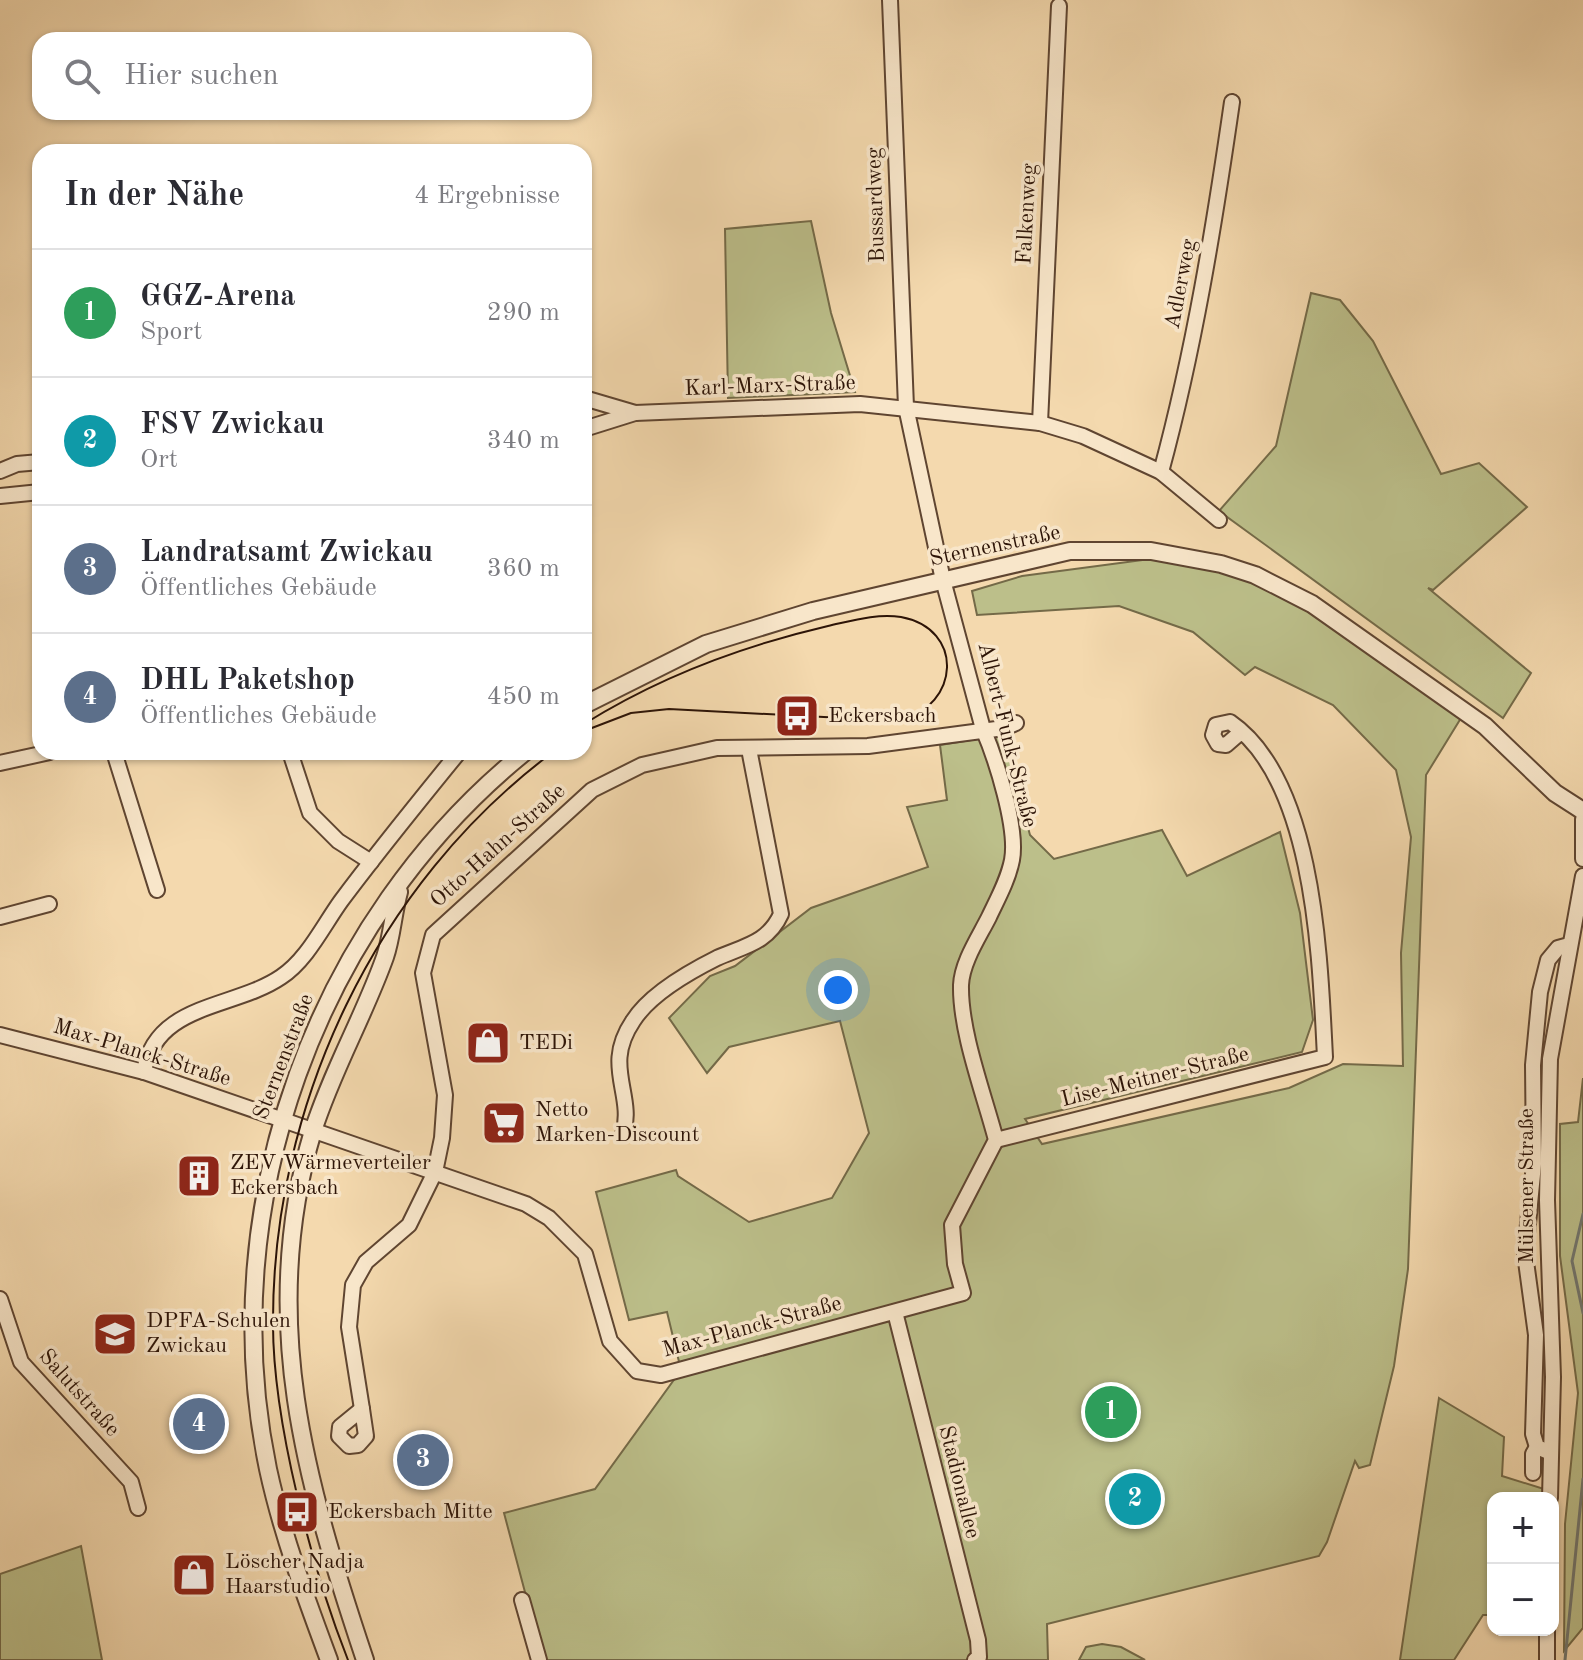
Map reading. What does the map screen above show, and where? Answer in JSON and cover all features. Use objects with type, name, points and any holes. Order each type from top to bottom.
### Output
[{"type":"street","name":"Bussardweg","points":[[890,0],[906,407]]},
{"type":"street","name":"Falkenweg","points":[[1040,423],[1059,6]]},
{"type":"street","name":"Adlerweg","points":[[1161,472],[1182,395],[1212,245],[1232,102]]},
{"type":"street","name":"Karl-Marx-Straße","points":[[592,400],[635,413]]},
{"type":"street","name":"Karl-Marx-Straße","points":[[592,426],[635,413],[860,404],[1040,423],[1083,436],[1161,472],[1219,520]]},
{"type":"street","name":"Albert-Funk-Straße","points":[[906,407],[943,580],[983,729],[991,748],[1011,833],[1013,857],[1006,881],[967,961],[961,983],[966,1024],[996,1140]]},
{"type":"street","points":[[0,471],[17,464],[32,463]]},
{"type":"street","points":[[0,496],[32,493]]},
{"type":"street","name":"Sternenstraße","points":[[592,701],[706,644],[813,611],[1070,551],[1151,551],[1221,564],[1255,575],[1312,604],[1485,726],[1555,793],[1583,811]]},
{"type":"street","name":"Otto-Hahn-Straße","points":[[362,1409],[349,1327],[353,1285],[366,1262],[409,1225],[435,1172],[445,1120],[445,1095],[423,973],[433,935],[592,790],[642,765],[717,748],[868,746],[1004,728],[1016,723]]},
{"type":"street","name":"Lise-Meitner-Straße","points":[[996,1140],[1325,1057],[1320,955],[1303,854],[1272,769],[1241,732]]},
{"type":"street","points":[[623,1135],[627,1119],[617,1065],[633,1020],[692,971],[760,941],[774,929],[781,914],[749,749]]},
{"type":"street","points":[[0,763],[32,756]]},
{"type":"street","points":[[116,760],[157,890]]},
{"type":"street","points":[[293,760],[310,813],[338,841],[371,862]]},
{"type":"street","points":[[144,1072],[146,1058],[169,1026],[196,1010],[256,991],[297,963],[371,862],[453,760]]},
{"type":"street","name":"Sternenstraße","points":[[329,1660],[274,1493],[258,1388],[254,1348],[257,1251],[271,1159],[323,1008],[359,942],[412,865],[455,815],[516,760]]},
{"type":"street","points":[[1583,819],[1583,859]]},
{"type":"street","name":"Sternenstraße","points":[[365,1660],[320,1517],[293,1394],[287,1345],[293,1219],[313,1131],[386,954],[396,903],[412,865]]},
{"type":"street","name":"Mülsener Straße","points":[[1549,1492],[1544,1450],[1553,1377],[1547,1200],[1550,1059],[1583,876]]},
{"type":"street","points":[[0,917],[49,904]]},
{"type":"street","points":[[1533,1473],[1533,1454],[1544,1450],[1531,1417],[1537,1386],[1536,1335],[1525,1254],[1534,1164],[1531,1094],[1540,992],[1548,960],[1558,948],[1569,945]]},
{"type":"street","name":"Max-Planck-Straße","points":[[0,1035],[57,1047],[144,1072],[526,1204],[549,1218],[585,1254],[610,1341],[637,1371],[661,1375],[963,1293],[955,1264],[952,1225],[996,1140]]},
{"type":"street","name":"Salutstraße","points":[[0,1299],[21,1362],[131,1482],[138,1508]]},
{"type":"street","name":"Stadionallee","points":[[895,1312],[978,1640],[979,1657],[975,1660]]},
{"type":"street","points":[[522,1600],[539,1660]]},
{"type":"street","points":[[1547,1636],[1547,1660]]},
{"type":"green space","points":[[811,221],[831,313],[855,392],[728,398],[725,229]]},
{"type":"green space","points":[[1311,293],[1340,300],[1373,341],[1441,474],[1479,463],[1527,507],[1433,590],[1428,588],[1531,673],[1503,718],[1219,511],[1276,446]]},
{"type":"green space","points":[[1150,559],[1231,574],[1284,595],[1362,644],[1461,718],[1426,775],[1408,1269],[1394,1366],[1370,1465],[1359,1468],[1355,1461],[1327,1542],[1319,1556],[1047,1624],[1048,1660],[543,1660],[504,1513],[595,1489],[681,1370],[667,1312],[629,1320],[596,1192],[676,1170],[678,1176],[749,1222],[832,1198],[869,1133],[840,1021],[729,1047],[707,1073],[669,1018],[710,976],[735,966],[811,908],[928,867],[907,807],[947,800],[940,745],[1003,735],[1030,835],[1054,859],[1162,830],[1187,876],[1280,832],[1300,913],[1313,1020],[1302,1052],[1025,1119],[1042,1144],[1289,1088],[1343,1064],[1403,1066],[1401,953],[1411,837],[1396,770],[1333,705],[1255,667],[1245,675],[1193,632],[1119,606],[977,615],[972,591],[1022,576]]},
{"type":"green space","points":[[1583,1078],[1583,1628],[1564,1651],[1565,1524],[1578,1393],[1560,1256],[1560,1124],[1578,1122]]},
{"type":"green space","points":[[1439,1398],[1504,1437],[1502,1476],[1544,1489],[1544,1492],[1487,1492],[1487,1615],[1483,1615],[1454,1660],[1400,1660]]},
{"type":"green space","points":[[81,1546],[102,1660],[0,1660],[0,1574]]},
{"type":"green space","points":[[1102,1644],[1121,1647],[1145,1660],[1079,1660],[1086,1647]]},
{"type":"waterway","points":[[1583,1214],[1572,1261],[1583,1313]]},
{"type":"waterway","points":[[1565,1660],[1583,1479]]},
{"type":"tram line","points":[[592,719],[671,678],[733,653],[855,620],[901,617],[922,624],[936,636],[945,651],[947,668],[944,684],[934,700],[920,712],[900,721],[669,709],[631,713],[592,728]]},
{"type":"tram line","points":[[348,1660],[308,1540],[287,1449],[275,1363],[273,1324],[277,1242],[291,1160],[314,1081],[346,1005],[386,933],[434,866],[490,805],[543,760]]},
{"type":"place","name":"Eckersbach","points":[[797,716]]},
{"type":"place","name":"TEDi","points":[[488,1043]]},
{"type":"place","name":"Netto Marken-Discount","points":[[504,1123]]},
{"type":"place","name":"ZEV Wärmeverteiler Eckersbach","points":[[199,1176]]},
{"type":"place","name":"DPFA-Schulen Zwickau","points":[[115,1334]]},
{"type":"place","name":"GGZ-Arena","points":[[1111,1412]]},
{"type":"place","name":"DHL Paketshop","points":[[199,1424]]},
{"type":"place","name":"Landratsamt Zwickau","points":[[423,1460]]},
{"type":"place","name":"FSV Zwickau","points":[[1135,1499]]},
{"type":"place","name":"Eckersbach Mitte","points":[[297,1512]]},
{"type":"place","name":"Löscher Nadja Haarstudio","points":[[194,1575]]}]
